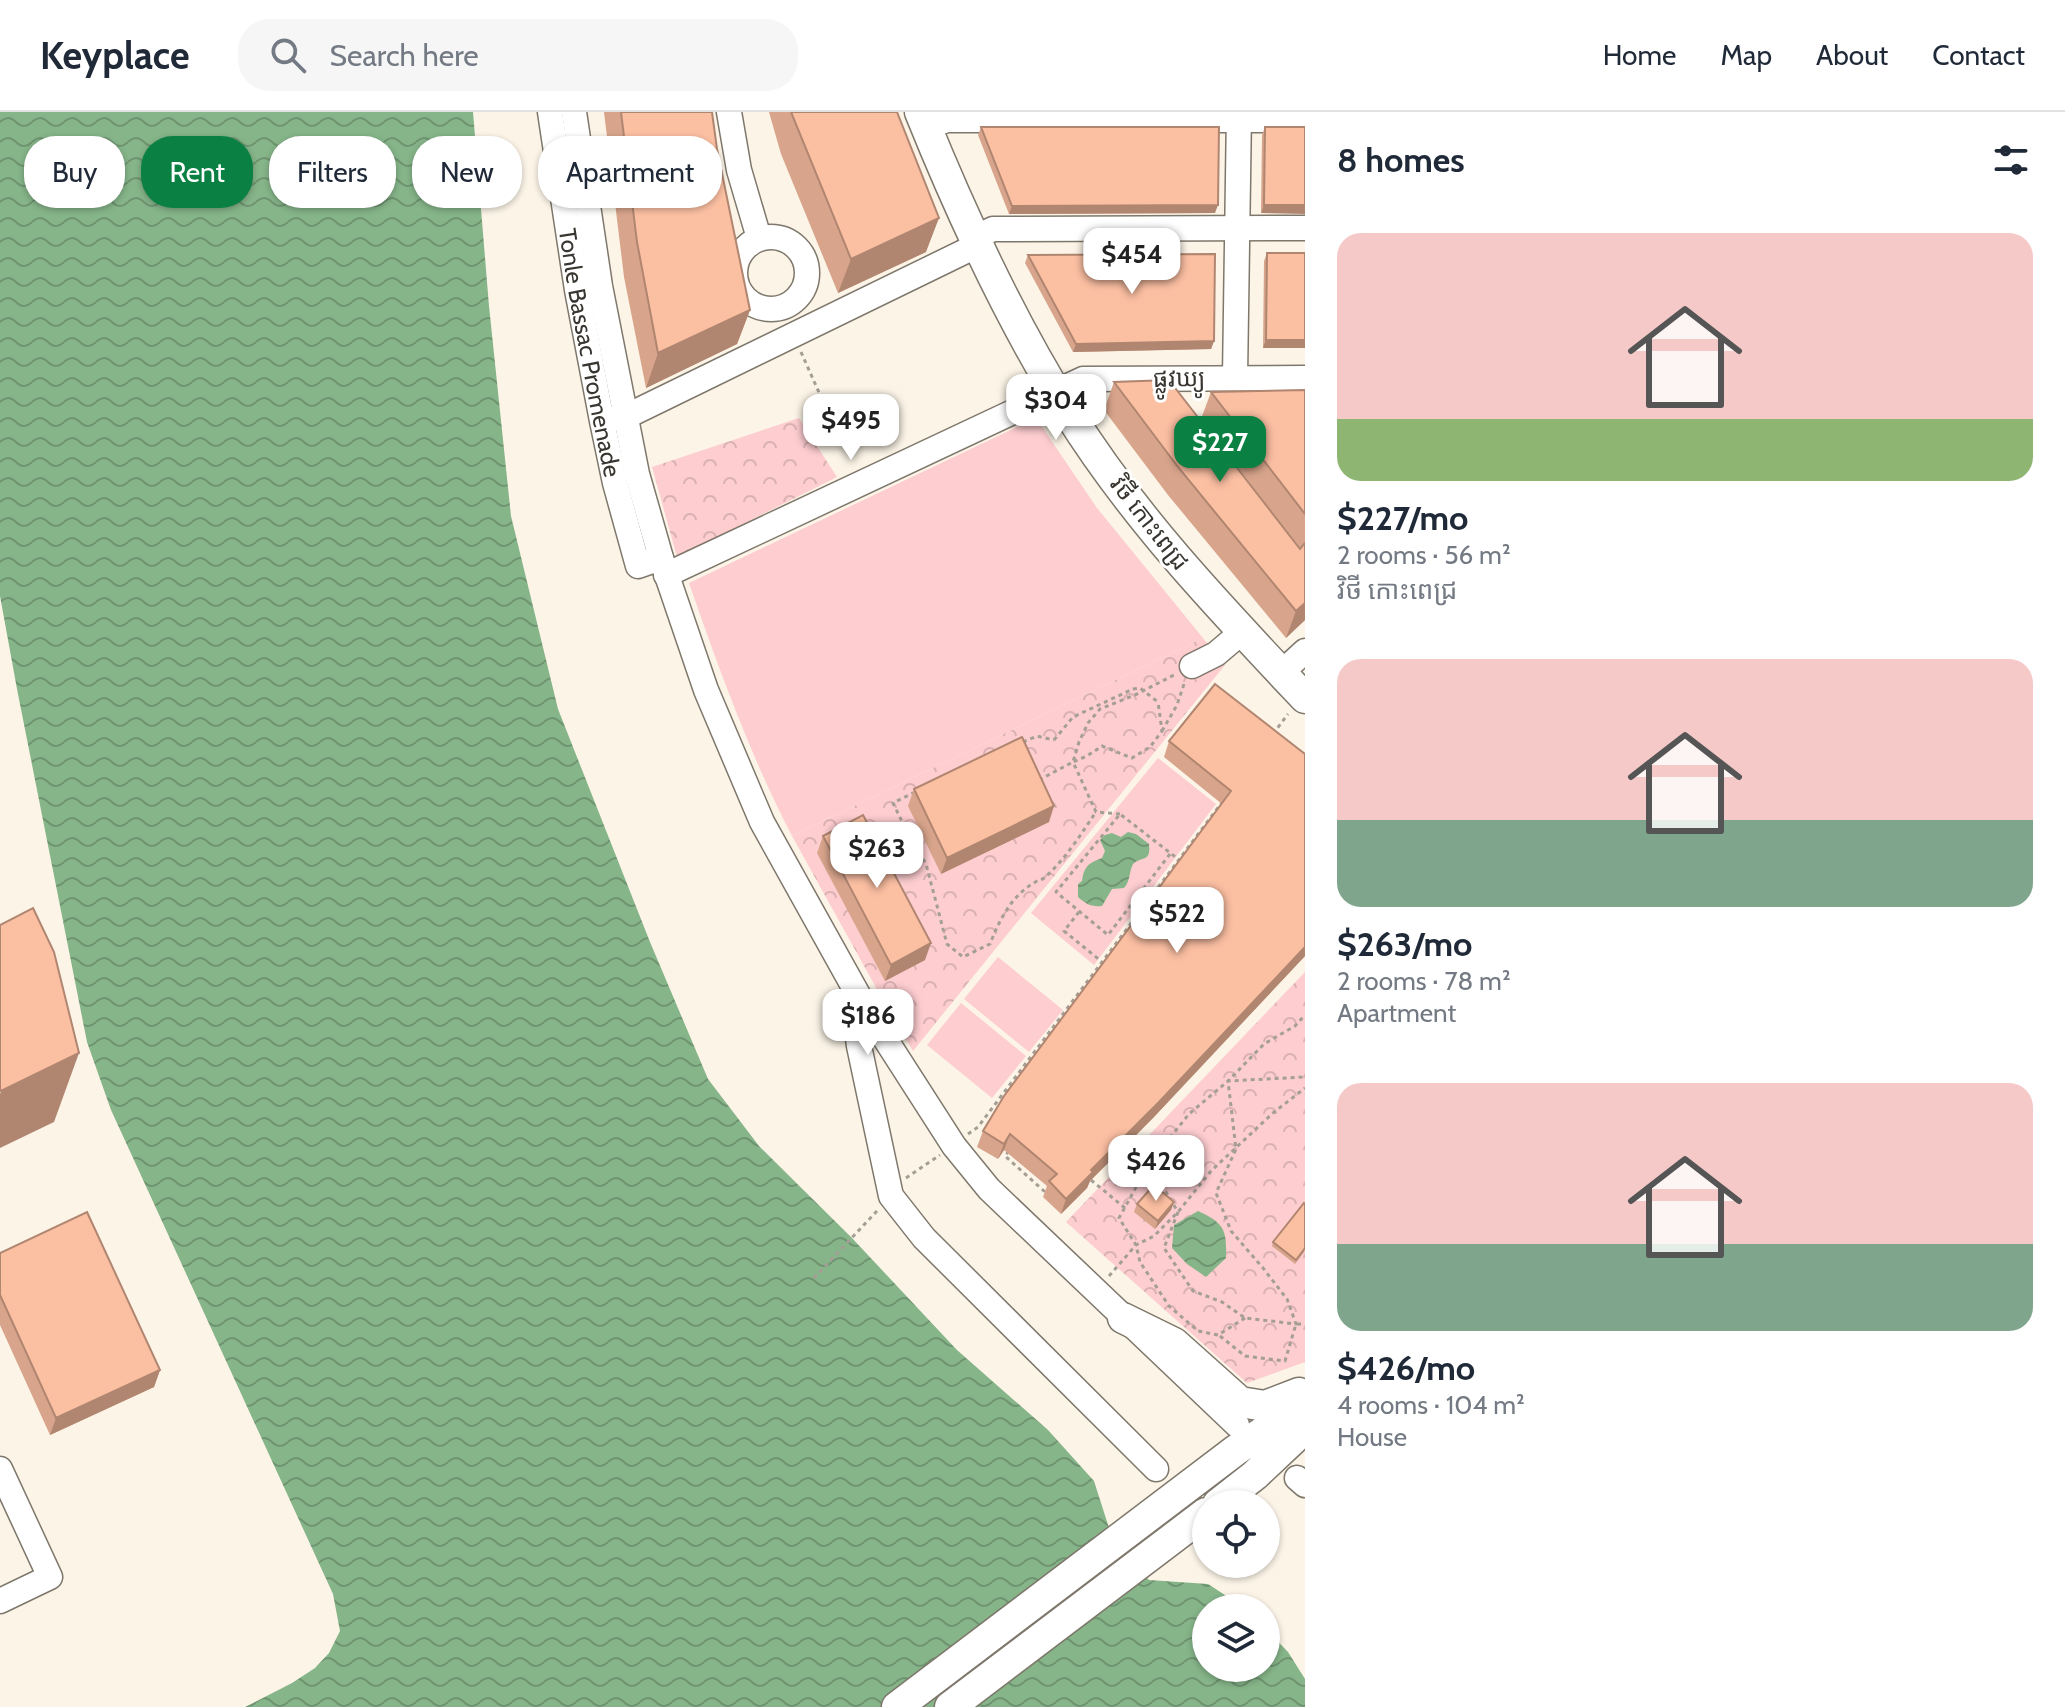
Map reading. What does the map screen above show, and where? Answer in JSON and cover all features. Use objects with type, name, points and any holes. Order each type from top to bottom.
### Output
[{"type":"main road","name":"វិថី កោះពេជ្រ","points":[[923,119],[1007,306],[1069,414],[1134,507],[1281,673],[1297,705]]},
{"type":"main road","points":[[1123,1318],[1174,1343],[1240,1402],[1265,1406],[1305,1391]]},
{"type":"main road","points":[[897,1707],[1218,1463],[1305,1404]]},
{"type":"main road","points":[[1236,1490],[1305,1428]]},
{"type":"main road","points":[[950,1707],[1192,1524]]},
{"type":"street","name":"Tonle Bassac Promenade","points":[[550,112],[577,290],[613,419]]},
{"type":"street","points":[[574,112],[600,286],[613,419],[637,474],[706,690],[762,822],[866,1009],[954,1146],[989,1189],[1237,1425]]},
{"type":"street","points":[[729,112],[739,170],[759,238]]},
{"type":"street","points":[[923,119],[1239,116],[1305,120]]},
{"type":"street","points":[[1235,377],[1239,116]]},
{"type":"street","points":[[1237,236],[1305,228]]},
{"type":"street","points":[[613,419],[796,341],[978,245],[993,229],[1237,236],[1305,244]]},
{"type":"street","points":[[759,238],[785,240],[805,260],[806,280],[802,290],[783,307],[767,309],[757,306],[748,301],[736,283],[736,262],[741,253],[759,238]]},
{"type":"street","points":[[783,307],[796,341]]},
{"type":"street","name":"ផ្លូវឃ្យូ","points":[[664,566],[1083,379],[1305,378]]},
{"type":"street","points":[[1192,666],[1216,654],[1242,632]]},
{"type":"street","points":[[1281,673],[1305,651]]},
{"type":"street","points":[[866,1009],[855,1016],[859,1046],[891,1196],[924,1238],[1156,1469]]},
{"type":"street","points":[[0,1469],[50,1577],[0,1601]]},
{"type":"path","points":[[796,341],[833,424]]},
{"type":"path","points":[[1031,785],[1102,746],[1132,758],[1150,747],[1177,705],[1192,666]]},
{"type":"path","points":[[1096,812],[1073,762],[1088,723],[1100,709],[1192,666]]},
{"type":"path","points":[[1023,742],[1037,736],[1054,740],[1073,717],[1140,688],[1158,702],[1162,731]]},
{"type":"path","points":[[1272,735],[1297,705]]},
{"type":"path","points":[[918,791],[893,803],[926,864],[947,944],[963,957],[990,944],[1012,902],[1033,883],[1043,879],[1096,812]]},
{"type":"path","points":[[904,1180],[978,1127],[1228,794]]},
{"type":"path","points":[[1096,812],[1120,814],[1179,860]]},
{"type":"path","points":[[1120,814],[1056,892],[1079,912],[1108,935],[1170,854]]},
{"type":"path","points":[[1079,912],[1064,931],[1102,962]]},
{"type":"path","points":[[1113,947],[1122,955]]},
{"type":"path","points":[[1228,1081],[1236,1149],[1216,1193],[1231,1231],[1287,1299],[1296,1324],[1285,1361],[1245,1356],[1218,1335],[1198,1331],[1169,1306],[1140,1262],[1136,1245],[1119,1218],[1149,1164],[1189,1114],[1228,1081],[1264,1044],[1295,1026],[1305,1015]]},
{"type":"path","points":[[1228,1081],[1305,1077]]},
{"type":"path","points":[[1095,1291],[1136,1245],[1154,1236],[1178,1212],[1211,1171],[1273,1113],[1305,1088]]},
{"type":"path","points":[[1013,1146],[1005,1156],[1044,1191],[1053,1181]]},
{"type":"path","points":[[1149,1164],[1178,1212]]},
{"type":"path","points":[[1090,1179],[1125,1208]]},
{"type":"path","points":[[1178,1212],[1164,1248],[1193,1291],[1222,1302],[1245,1318],[1305,1324]]},
{"type":"path","points":[[814,1278],[851,1237]]},
{"type":"path","points":[[1218,1335],[1245,1318]]},
{"type":"green space","points":[[799,418],[837,477],[677,557],[652,467]]},
{"type":"green space","points":[[1036,418],[1097,508],[1203,638],[792,836],[749,743],[689,583]]},
{"type":"green space","points":[[1203,638],[1225,665],[913,1051],[792,836]]},
{"type":"green space","points":[[1158,758],[1216,804],[1094,965],[1031,913]]},
{"type":"green space","points":[[998,957],[1063,1010],[1029,1052],[964,999]]},
{"type":"green space","points":[[1305,972],[1305,1362],[1247,1383],[1066,1222]]},
{"type":"green space","points":[[961,1003],[1026,1056],[992,1098],[927,1045]]},
{"type":"water","points":[[0,112],[473,112],[475,136],[412,136],[412,208],[481,208],[511,516],[558,709],[708,1079],[759,1146],[851,1237],[957,1350],[1048,1430],[1094,1481],[1110,1531],[1128,1559],[1149,1580],[1208,1584],[1223,1594],[1192,1594],[1192,1682],[1280,1682],[1280,1644],[1305,1679],[1305,1707],[245,1707],[292,1683],[315,1668],[329,1653],[340,1631],[333,1594],[111,1110],[87,1042],[0,596]]},
{"type":"water","points":[[1128,832],[1149,844],[1148,856],[1134,863],[1124,888],[1112,889],[1102,906],[1086,903],[1078,897],[1078,884],[1088,866],[1102,858],[1105,851],[1100,840],[1112,833],[1121,837]]},
{"type":"water","points":[[1198,1211],[1219,1223],[1226,1240],[1226,1258],[1206,1277],[1187,1264],[1172,1248],[1174,1225]]},
{"type":"building","points":[[621,112],[712,112],[715,136],[624,136]]},
{"type":"building","points":[[791,112],[897,112],[939,218],[851,259]]},
{"type":"building","points":[[981,127],[1219,127],[1218,205],[1012,206]]},
{"type":"building","points":[[1265,127],[1305,127],[1305,205],[1264,205]]},
{"type":"building","points":[[722,173],[750,310],[658,353],[633,208],[722,208]]},
{"type":"building","points":[[1267,253],[1305,253],[1305,340],[1266,340]]},
{"type":"building","points":[[1215,254],[1214,341],[1076,344],[1028,255]]},
{"type":"building","points":[[1169,380],[1300,549],[1305,543],[1305,603],[1296,611],[1178,467],[1114,382]]},
{"type":"building","points":[[1305,390],[1305,514],[1211,392]]},
{"type":"building","points":[[1215,684],[1305,754],[1305,947],[1066,1199],[1049,1181],[1057,1174],[1010,1134],[1004,1144],[983,1131],[1004,1096],[1231,791],[1169,741]]},
{"type":"building","points":[[1022,737],[1054,806],[947,858],[914,789]]},
{"type":"building","points":[[863,815],[931,943],[891,965],[823,836]]},
{"type":"building","points":[[33,908],[54,952],[79,1053],[1,1091],[0,925]]},
{"type":"building","points":[[1154,1185],[1174,1202],[1158,1221],[1137,1204]]},
{"type":"building","points":[[1304,1203],[1305,1248],[1296,1260],[1273,1242]]},
{"type":"building","points":[[87,1212],[160,1370],[56,1418],[0,1295],[0,1253]]}]
